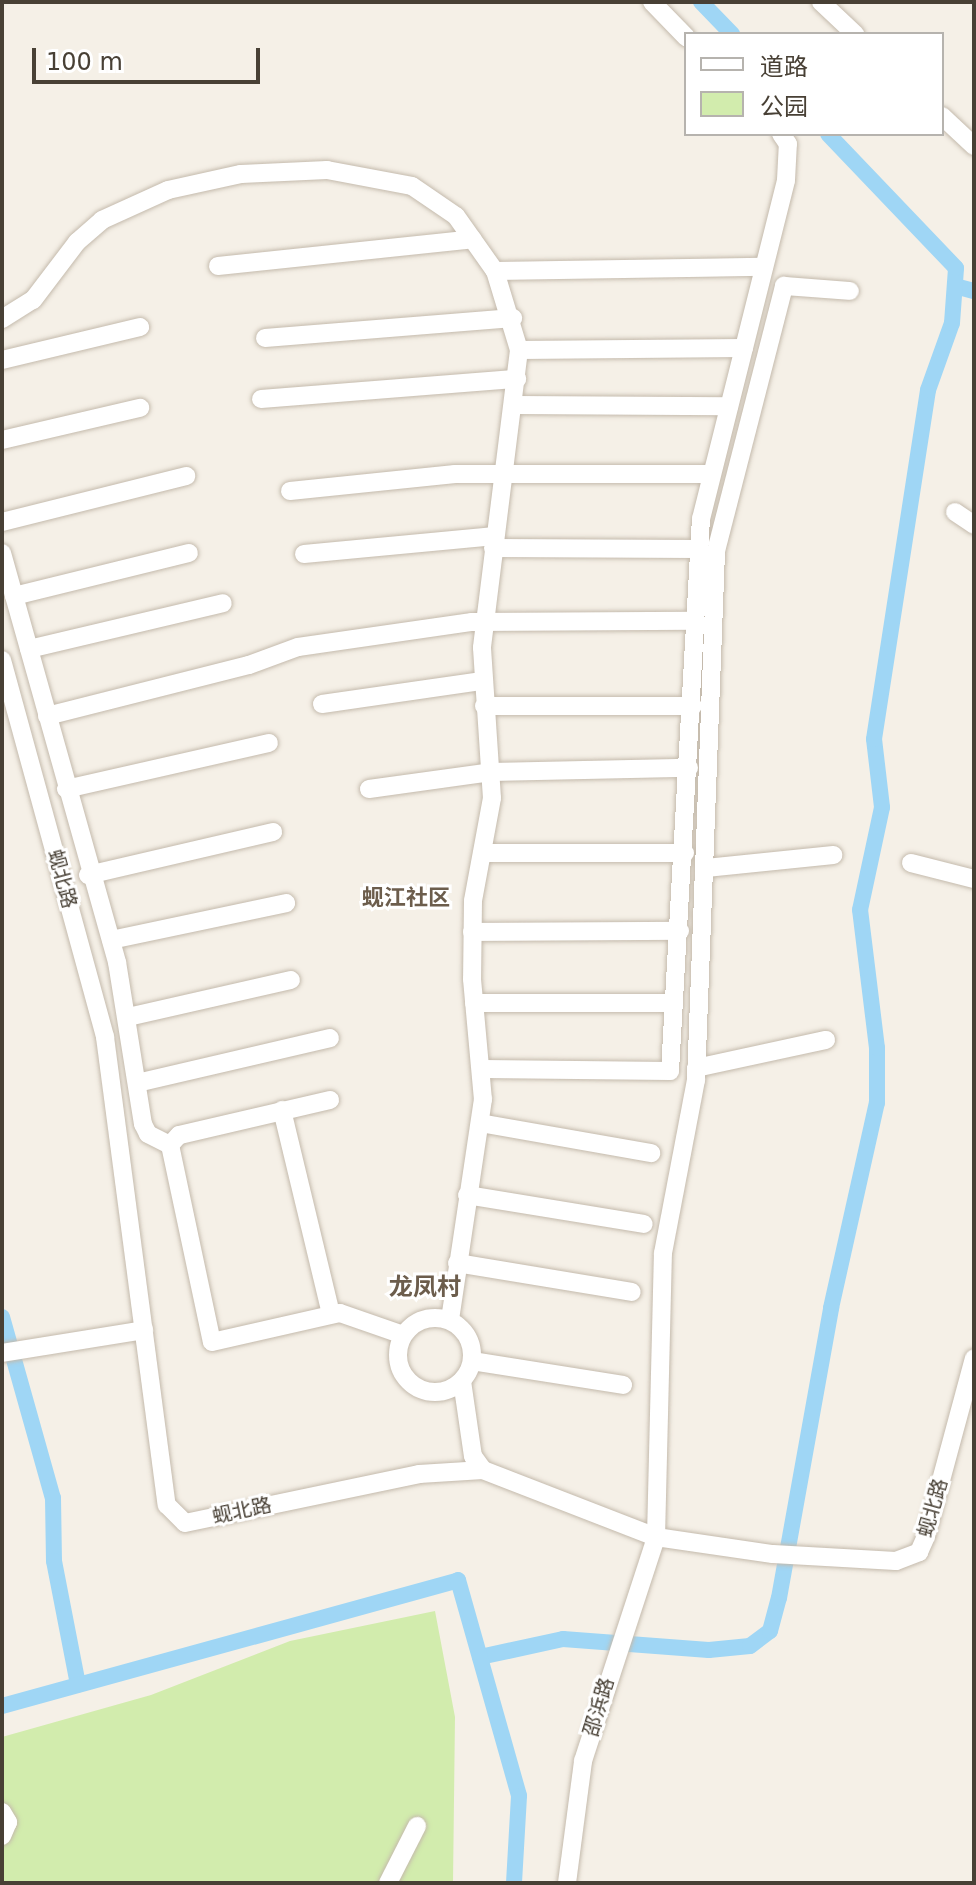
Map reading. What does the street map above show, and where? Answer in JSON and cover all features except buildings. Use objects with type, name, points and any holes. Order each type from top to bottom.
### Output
[{"type":"street","points":[[652,2],[684,35]]},
{"type":"street","points":[[821,2],[853,32]]},
{"type":"street","points":[[944,118],[974,146]]},
{"type":"street","points":[[483,1069],[670,1071],[693,706],[698,549],[711,474],[788,170],[788,144],[782,136]]},
{"type":"street","points":[[2,319],[33,300],[77,242],[102,220],[205,179],[327,170],[385,178],[433,196],[473,239],[495,271],[513,318],[519,350],[484,622],[482,681],[491,772],[491,816],[472,932],[474,1003],[483,1069],[480,1123],[450,1321]]},
{"type":"street","points":[[218,266],[473,239]]},
{"type":"street","points":[[495,271],[764,267]]},
{"type":"street","name":"邵浜路","points":[[567,1883],[583,1761],[613,1659],[656,1537],[663,1253],[696,1068],[716,551],[784,286],[850,291]]},
{"type":"street","points":[[265,338],[513,318]]},
{"type":"street","points":[[2,360],[140,327]]},
{"type":"street","points":[[519,350],[744,348]]},
{"type":"street","points":[[261,399],[517,379]]},
{"type":"street","points":[[514,405],[729,406]]},
{"type":"street","points":[[2,440],[140,408]]},
{"type":"street","points":[[290,491],[455,474],[711,474]]},
{"type":"street","points":[[2,522],[186,476]]},
{"type":"street","points":[[955,512],[974,525]]},
{"type":"street","points":[[304,554],[494,542],[698,549]]},
{"type":"street","points":[[2,553],[88,875],[111,940],[148,1134],[170,1145]]},
{"type":"street","points":[[14,596],[189,553]]},
{"type":"street","points":[[29,649],[223,603]]},
{"type":"street","points":[[47,716],[249,665],[298,647],[484,622],[696,621]]},
{"type":"street","name":"蚬北路","points":[[2,660],[105,1037],[167,1505],[185,1523],[419,1474],[483,1470],[656,1537],[773,1554],[896,1561],[919,1552],[974,1358]]},
{"type":"street","points":[[322,704],[482,681]]},
{"type":"street","points":[[484,706],[693,706]]},
{"type":"street","points":[[66,789],[269,743]]},
{"type":"street","points":[[369,789],[491,772],[689,768]]},
{"type":"street","points":[[88,875],[273,832]]},
{"type":"street","points":[[483,853],[685,853]]},
{"type":"street","points":[[706,868],[833,855]]},
{"type":"street","points":[[911,863],[974,879]]},
{"type":"street","points":[[111,940],[286,903]]},
{"type":"street","points":[[472,932],[680,931]]},
{"type":"street","points":[[128,1017],[291,980]]},
{"type":"street","points":[[474,1003],[674,1003]]},
{"type":"street","points":[[137,1083],[330,1038]]},
{"type":"street","points":[[696,1068],[826,1040]]},
{"type":"street","points":[[170,1145],[179,1135],[330,1100]]},
{"type":"street","points":[[282,1110],[331,1314]]},
{"type":"street","points":[[480,1123],[651,1153]]},
{"type":"street","points":[[170,1145],[212,1342],[331,1314],[403,1335]]},
{"type":"street","points":[[467,1195],[644,1224]]},
{"type":"street","points":[[457,1263],[632,1292]]},
{"type":"street","points":[[429,1318],[450,1321],[469,1337],[472,1361],[462,1381],[449,1390],[418,1389],[398,1365],[403,1335],[429,1318]]},
{"type":"street","points":[[2,1353],[42,1344],[144,1330]]},
{"type":"street","points":[[472,1361],[623,1385]]},
{"type":"street","points":[[462,1381],[473,1456],[483,1470]]},
{"type":"street","points":[[2,1812],[8,1822],[2,1836]]},
{"type":"street","points":[[388,1883],[417,1826]]},
{"type":"green space","points":[[435,1611],[455,1717],[453,1883],[2,1883],[2,1737],[151,1695],[290,1641]]},
{"type":"waterway","points":[[701,2],[730,32]]},
{"type":"waterway","points":[[480,1657],[563,1639],[709,1650],[750,1646],[770,1631],[779,1598],[831,1308],[877,1103],[877,1048],[860,910],[882,807],[874,739],[928,390],[952,323],[956,268],[830,136]]},
{"type":"waterway","points":[[955,286],[974,291]]},
{"type":"waterway","points":[[2,1317],[53,1498],[54,1561],[78,1685]]},
{"type":"waterway","points":[[2,1706],[458,1580],[519,1796],[514,1883]]},
{"type":"district","name":"蚬江社区","points":[[406,898]]},
{"type":"district","name":"龙凤村","points":[[425,1288]]}]
